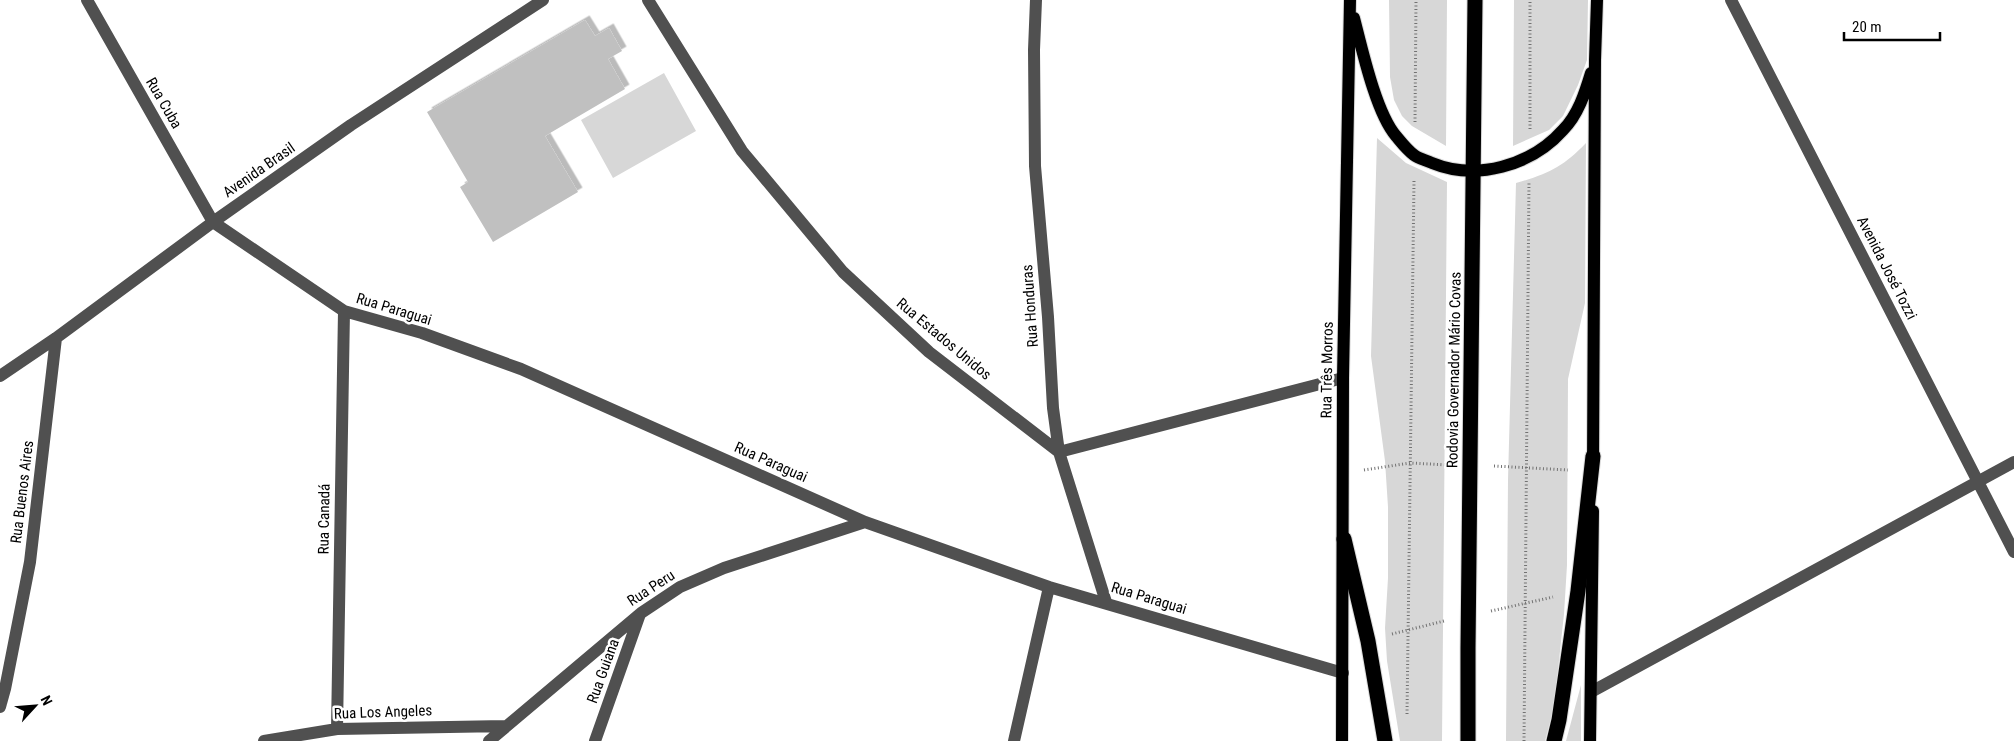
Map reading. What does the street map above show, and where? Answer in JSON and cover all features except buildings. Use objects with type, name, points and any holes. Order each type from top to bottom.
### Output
[{"type":"highway","name":"Rodovia Governador Mário Covas","points":[[1468,741],[1475,0]]},
{"type":"highway","points":[[1554,741],[1559,720],[1578,591],[1593,456]]},
{"type":"highway","points":[[1344,538],[1368,641],[1385,741]]},
{"type":"main road","points":[[1590,741],[1597,0]]},
{"type":"main road","points":[[1350,2],[1369,75],[1383,114],[1394,134],[1414,156],[1440,166],[1474,172],[1504,166],[1539,152],[1564,130],[1582,100],[1595,60]]},
{"type":"main road","name":"Rua Três Morros","points":[[1342,741],[1343,378],[1350,2]]},
{"type":"street","name":"Rua Cuba","points":[[87,0],[212,222]]},
{"type":"street","name":"Avenida Brasil","points":[[0,376],[56,338],[212,222],[351,125],[543,0]]},
{"type":"street","name":"Rua Estados Unidos","points":[[648,0],[742,151],[843,272],[929,352],[1058,452]]},
{"type":"street","name":"Rua Honduras","points":[[1036,0],[1034,50],[1035,166],[1058,452],[1106,602]]},
{"type":"street","name":"Avenida José Tozzi","points":[[1731,0],[2014,552]]},
{"type":"street","name":"Rua Paraguai","points":[[212,222],[344,311],[422,333],[521,368],[865,522],[1049,587],[1106,602],[1343,673]]},
{"type":"street","name":"Rua Canadá","points":[[336,728],[344,311]]},
{"type":"street","name":"Rua Buenos Aires","points":[[0,707],[30,562],[56,338]]},
{"type":"street","points":[[1058,452],[1343,378]]},
{"type":"street","points":[[1591,692],[2014,462]]},
{"type":"street","name":"Rua Peru","points":[[490,741],[505,726],[641,613],[680,587],[724,568],[865,522]]},
{"type":"street","points":[[1014,741],[1049,587]]},
{"type":"street","name":"Rua Guiana","points":[[595,741],[641,613]]},
{"type":"street","name":"Rua Los Angeles","points":[[264,741],[302,738],[336,728],[505,726]]},
{"type":"path","points":[[1407,722],[1416,0]]},
{"type":"path","points":[[1524,741],[1530,0]]},
{"type":"shaded area","points":[[1389,0],[1447,0],[1446,146],[1412,126],[1402,116],[1394,100],[1390,77]]},
{"type":"shaded area","points":[[1514,0],[1588,0],[1587,60],[1578,85],[1563,116],[1549,130],[1513,146]]},
{"type":"shaded area","points":[[664,73],[696,131],[613,178],[581,120]]},
{"type":"shaded area","points":[[1377,138],[1406,163],[1447,182],[1442,741],[1400,741],[1387,661],[1385,628],[1388,578],[1388,507],[1385,461],[1371,356]]},
{"type":"shaded area","points":[[1586,143],[1585,303],[1568,379],[1567,565],[1554,707],[1545,741],[1506,741],[1508,480],[1516,183],[1554,169],[1570,158]]},
{"type":"shaded area","points":[[1581,685],[1581,741],[1566,741]]}]
